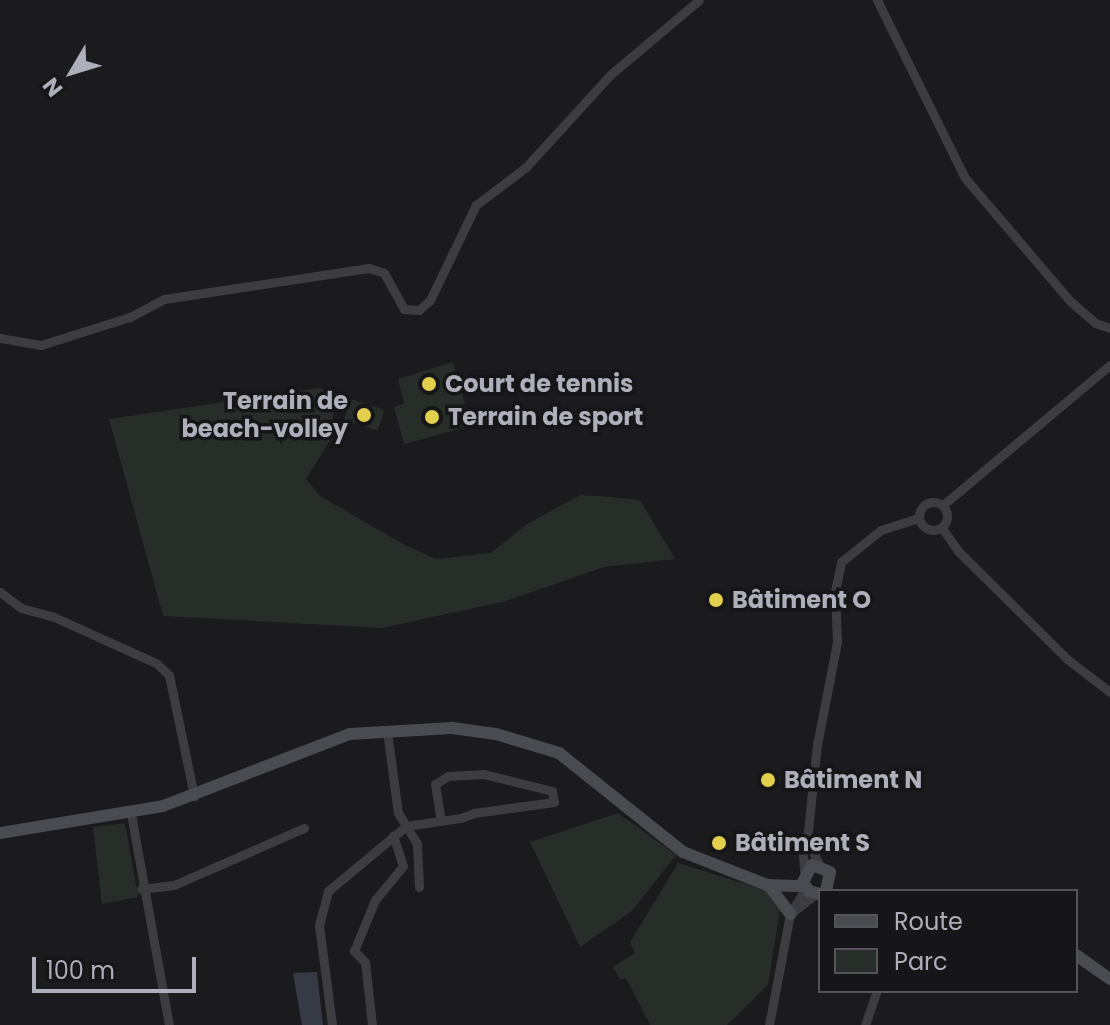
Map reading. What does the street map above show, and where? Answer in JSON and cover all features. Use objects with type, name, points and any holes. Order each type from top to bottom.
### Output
[{"type":"street","points":[[0,338],[41,345],[130,317],[164,299],[369,268],[384,273],[404,309],[419,310],[430,300],[476,205],[526,167],[610,75],[699,0]]},
{"type":"street","points":[[877,0],[965,178],[1070,301],[1095,323],[1110,328]]},
{"type":"street","points":[[817,886],[802,842],[837,642],[835,591],[841,562],[881,530],[918,518],[924,505],[943,505],[1110,365]]},
{"type":"street","points":[[942,528],[947,514],[943,505]]},
{"type":"street","points":[[918,518],[927,530],[942,528]]},
{"type":"street","points":[[942,528],[958,551],[1067,659],[1110,692]]},
{"type":"street","points":[[0,592],[21,608],[54,617],[156,663],[169,675],[194,796]]},
{"type":"street","points":[[0,833],[131,814],[194,796],[333,738],[387,731],[479,731],[559,753],[683,852],[767,885],[817,886]]},
{"type":"street","points":[[387,731],[398,813],[417,843],[419,887]]},
{"type":"street","points":[[332,1025],[319,925],[323,900],[350,869],[406,826],[554,802],[552,791],[484,774],[448,776],[435,784],[441,820]]},
{"type":"street","points":[[810,799],[807,840],[819,864],[817,886]]},
{"type":"street","points":[[131,814],[141,889],[169,1025]]},
{"type":"street","points":[[141,889],[174,885],[304,828]]},
{"type":"street","points":[[372,1025],[365,962],[354,951],[375,900],[403,866],[393,836]]},
{"type":"street","points":[[769,1025],[790,914],[817,886],[828,868],[819,864]]},
{"type":"street","points":[[767,885],[790,914]]},
{"type":"street","points":[[1078,956],[1110,979]]},
{"type":"street","points":[[865,1025],[876,993]]},
{"type":"green space","name":"Terrain de sport","points":[[453,362],[471,426],[404,444],[394,407],[404,404],[398,379]]},
{"type":"green space","points":[[319,388],[332,394],[334,434],[306,479],[320,496],[405,545],[436,559],[491,553],[527,524],[580,495],[640,500],[675,559],[604,567],[503,602],[381,628],[163,616],[109,419]]},
{"type":"green space","name":"Terrain de beach-volley","points":[[351,399],[384,410],[377,431],[344,420]]},
{"type":"green space","points":[[618,813],[676,855],[632,911],[580,947],[530,842]]},
{"type":"green space","points":[[125,823],[138,897],[102,904],[93,827]]},
{"type":"green space","points":[[678,863],[771,892],[781,904],[768,985],[727,1025],[650,1025],[626,978],[620,980],[613,967],[635,953],[630,942]]},
{"type":"shaded area","points":[[317,972],[323,1025],[302,1025],[293,973]]},
{"type":"place","name":"Court de tennis","points":[[429,384]]},
{"type":"place","name":"Terrain de beach-volley","points":[[364,415]]},
{"type":"place","name":"Terrain de sport","points":[[432,417]]},
{"type":"place","name":"Bâtiment O","points":[[716,600]]},
{"type":"place","name":"Bâtiment N","points":[[768,780]]},
{"type":"place","name":"Bâtiment S","points":[[719,843]]}]
